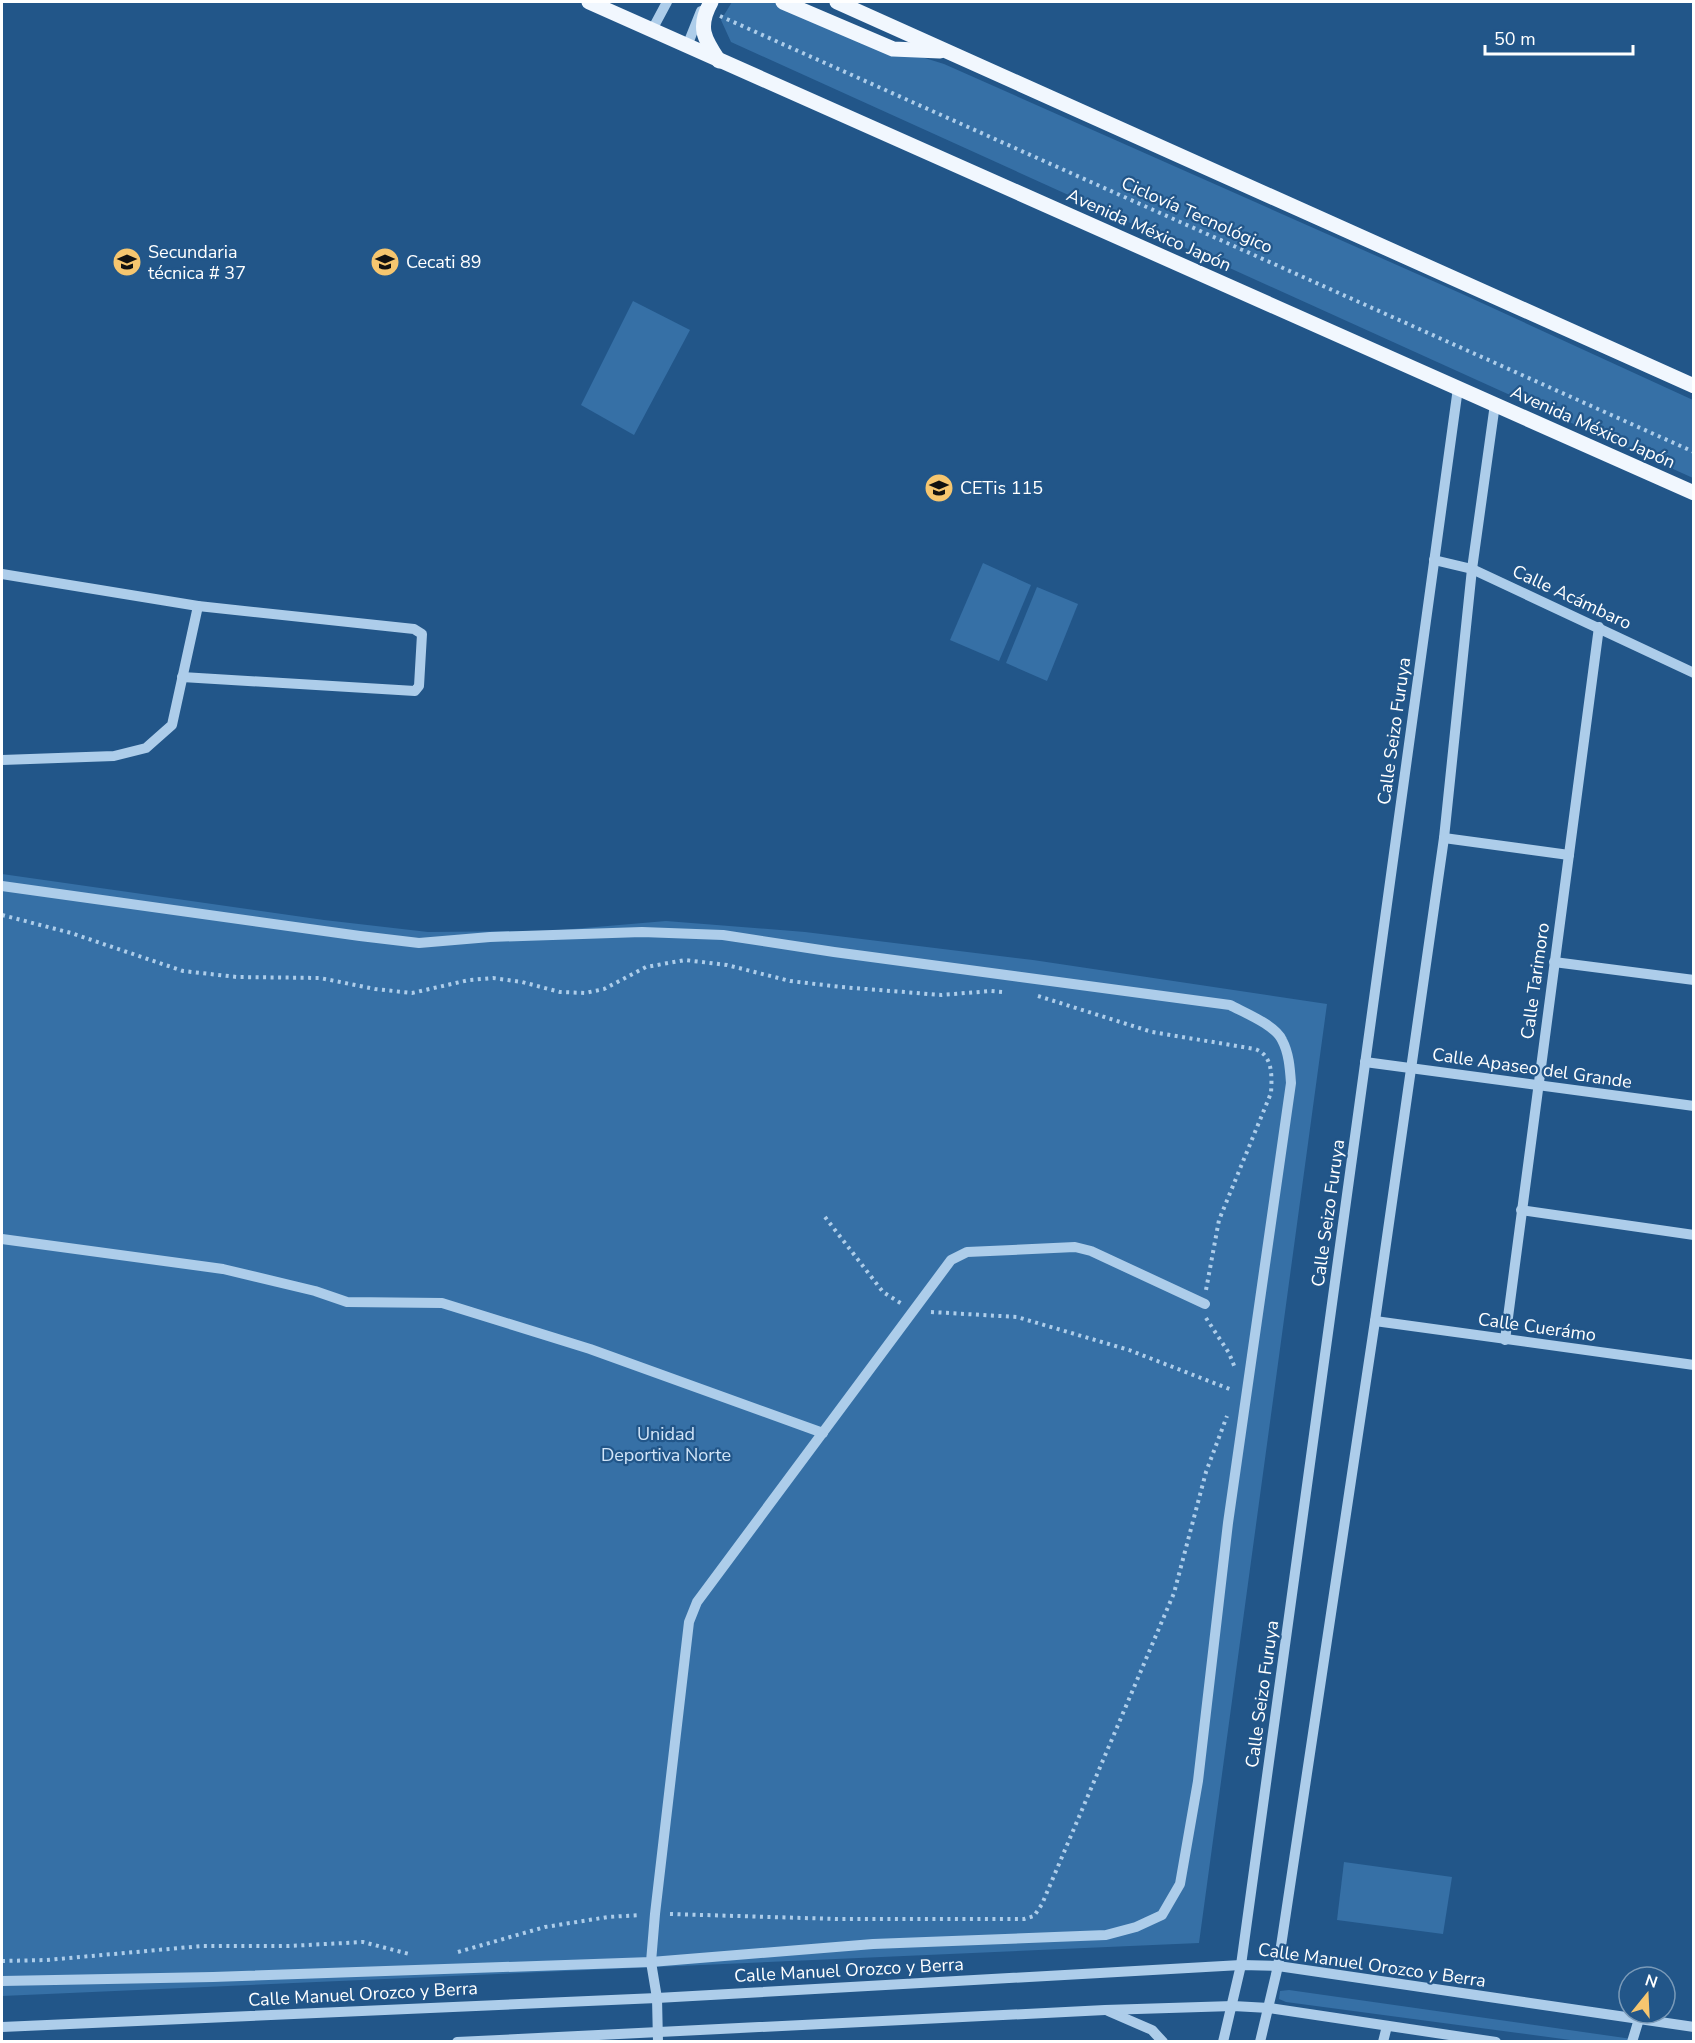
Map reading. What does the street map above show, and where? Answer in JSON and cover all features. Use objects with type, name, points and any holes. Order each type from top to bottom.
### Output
[{"type":"main road","name":"Avenida México Japón","points":[[589,2],[1694,493]]},
{"type":"main road","points":[[783,2],[892,49],[949,52]]},
{"type":"main road","points":[[837,2],[1694,386]]},
{"type":"main road","points":[[708,4],[704,37],[718,60]]},
{"type":"street","points":[[652,30],[666,2]]},
{"type":"street","points":[[687,46],[708,4]]},
{"type":"street","name":"Calle Seizo Furuya","points":[[1223,2042],[1241,1965],[1458,388]]},
{"type":"street","points":[[1260,2042],[1278,1966],[1375,1321],[1444,838],[1472,569],[1495,404]]},
{"type":"street","name":"Calle Acámbaro","points":[[1434,560],[1472,569],[1694,673]]},
{"type":"street","points":[[2,574],[198,606],[414,629],[422,634],[419,686],[415,691],[182,677]]},
{"type":"street","points":[[2,760],[114,756],[146,748],[172,725],[198,606]]},
{"type":"street","name":"Calle Tarimoro","points":[[1505,1340],[1599,627]]},
{"type":"street","points":[[1444,838],[1569,855]]},
{"type":"street","points":[[2,886],[418,943],[490,937],[642,932],[723,935],[1230,1005],[1262,1022],[1282,1038],[1291,1083],[1228,1523],[1198,1781],[1179,1884],[1162,1915],[1136,1927],[1106,1935],[873,1944],[651,1962],[225,1977],[2,1981]]},
{"type":"street","points":[[1554,962],[1694,980]]},
{"type":"street","name":"Calle Apaseo del Grande","points":[[1365,1062],[1694,1106]]},
{"type":"street","points":[[1521,1210],[1694,1234]]},
{"type":"street","points":[[2,1239],[223,1269],[315,1291],[347,1302],[442,1303],[590,1348],[822,1433]]},
{"type":"street","points":[[658,2037],[657,1998],[651,1962],[689,1622],[697,1602],[822,1433],[951,1260],[967,1252],[1075,1247],[1091,1251],[1204,1304]]},
{"type":"street","name":"Calle Cuerámo","points":[[1375,1321],[1694,1365]]},
{"type":"street","name":"Calle Manuel Orozco y Berra","points":[[2,2027],[657,1998],[1241,1965],[1278,1966],[1617,2016]]},
{"type":"street","points":[[457,2042],[658,2037],[1105,2010],[1233,2006],[1269,2008],[1496,2042]]},
{"type":"street","points":[[1105,2010],[1152,2030],[1163,2042]]},
{"type":"street","points":[[1632,2042],[1637,2025]]},
{"type":"street","name":"Calle Manuel Orozco y Berra","points":[[1677,2025],[1694,2027]]},
{"type":"street","points":[[1383,2042],[1387,2026]]},
{"type":"path","name":"Ciclovía Tecnológico","points":[[708,4],[740,26],[1694,452]]},
{"type":"path","points":[[2,915],[71,933],[183,971],[237,978],[320,978],[375,989],[412,993],[469,980],[493,978],[522,982],[560,992],[585,993],[604,989],[646,968],[685,960],[727,965],[790,981],[864,990],[941,995],[992,991],[1013,993]]},
{"type":"path","points":[[1035,995],[1152,1032],[1255,1049],[1264,1052],[1268,1059],[1272,1082],[1271,1093],[1219,1220],[1207,1276],[1204,1304],[1206,1318],[1229,1353],[1236,1370]]},
{"type":"path","points":[[825,1218],[883,1292],[913,1311],[1017,1317],[1129,1350],[1235,1392],[1235,1381]]},
{"type":"path","points":[[456,1953],[545,1927],[608,1917],[655,1914],[837,1919],[1024,1919],[1034,1916],[1042,1904],[1174,1593],[1206,1472],[1228,1411]]},
{"type":"path","points":[[2,1961],[47,1960],[202,1946],[289,1946],[363,1942],[419,1955]]},
{"type":"green space","points":[[732,2],[783,2],[883,45],[944,64],[1460,293],[1693,400],[1693,478],[731,42],[721,20]]},
{"type":"green space","points":[[633,301],[690,330],[634,435],[581,405]]},
{"type":"green space","points":[[983,563],[1031,585],[999,661],[950,640]]},
{"type":"green space","points":[[1037,587],[1078,604],[1047,681],[1006,663]]},
{"type":"green space","name":"Unidad Deportiva Norte","points":[[2,874],[324,920],[428,932],[549,931],[666,921],[805,932],[1033,960],[1327,1004],[1199,1943],[2,1996]]},
{"type":"green space","points":[[1344,1862],[1452,1877],[1443,1934],[1337,1920]]},
{"type":"green space","points":[[1289,1990],[1646,2041],[1578,2041],[1286,2002],[1279,1999],[1280,1991]]},
{"type":"place","name":"Secundaria técnica # 37","points":[[127,262]]},
{"type":"place","name":"Cecati 89","points":[[385,262]]},
{"type":"place","name":"CETis 115","points":[[939,488]]}]
